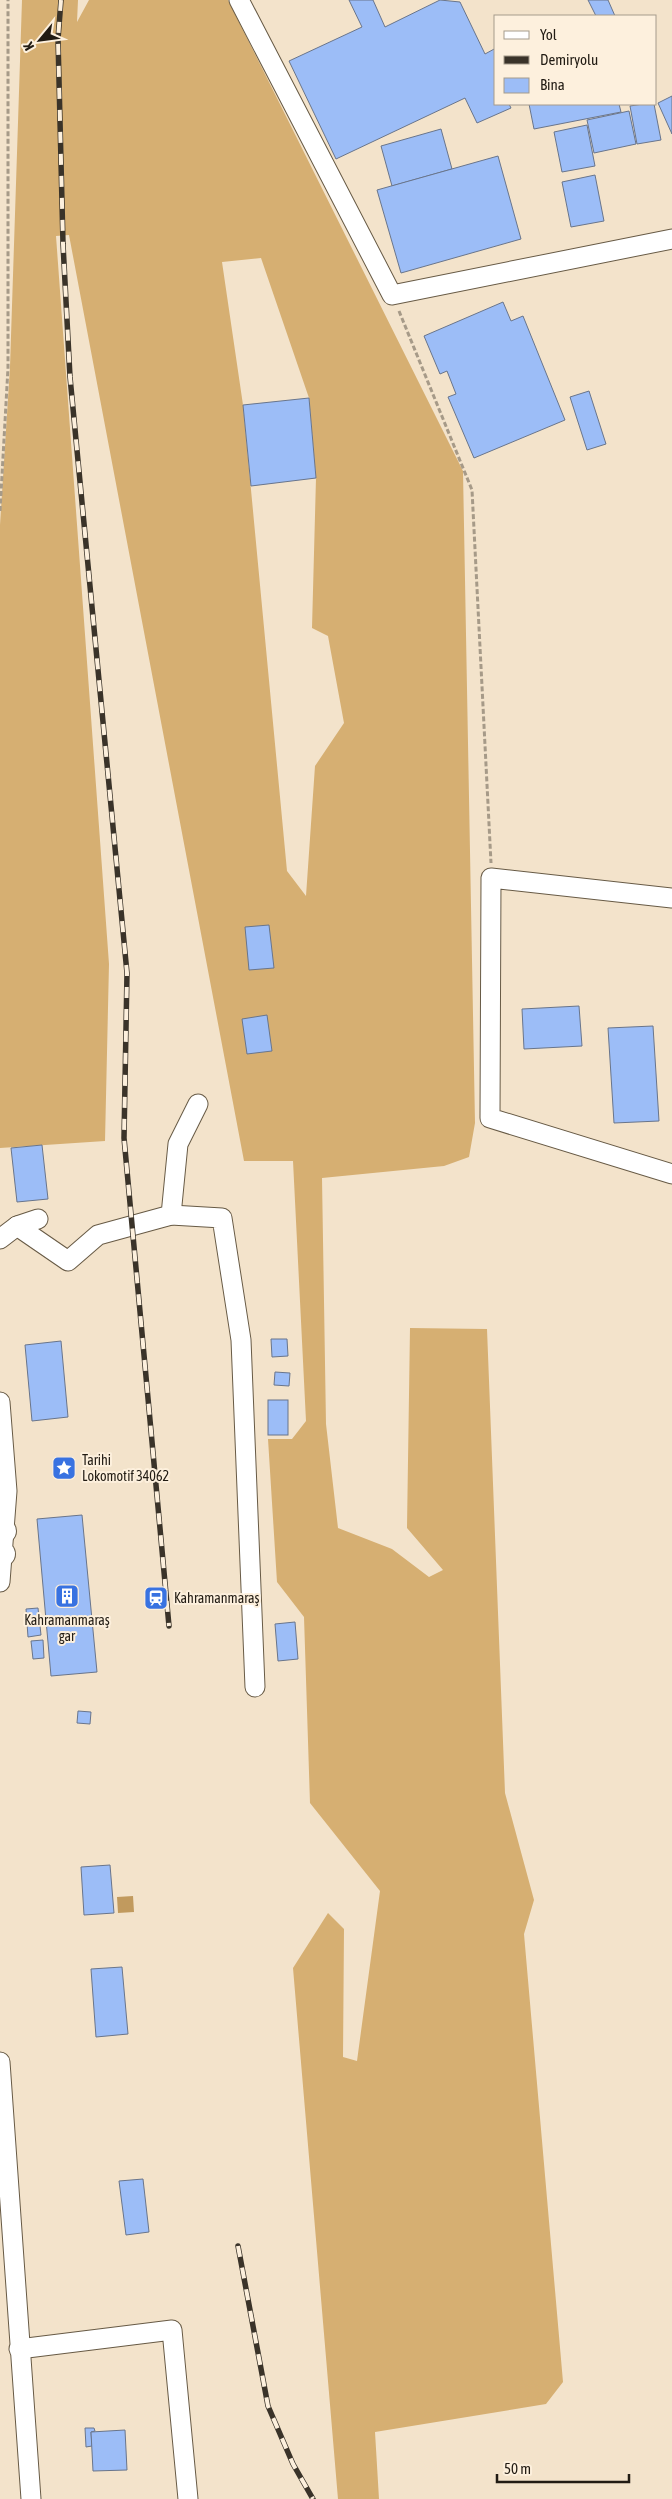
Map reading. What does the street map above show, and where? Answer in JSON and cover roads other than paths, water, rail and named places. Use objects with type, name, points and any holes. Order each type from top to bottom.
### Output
[{"type":"street","points":[[239,0],[392,295],[672,239]]},
{"type":"street","points":[[672,898],[491,878],[490,1118],[672,1174]]},
{"type":"street","points":[[171,1216],[178,1144],[198,1104]]},
{"type":"street","points":[[17,1226],[68,1261],[98,1235],[171,1216],[222,1218],[241,1340],[255,1688]]},
{"type":"street","points":[[0,1239],[17,1226],[38,1220]]},
{"type":"street","points":[[0,1402],[7,1491],[2,1531],[0,1582]]},
{"type":"street","points":[[0,2062],[31,2499]]},
{"type":"street","points":[[19,2349],[172,2330],[188,2499]]},
{"type":"railway","points":[[61,0],[58,39],[63,244],[70,377],[127,973],[124,1138],[169,1626]]},
{"type":"railway","points":[[238,2246],[268,2406],[293,2464],[313,2499]]},
{"type":"place","name":"Tarihi Lokomotif 34062","points":[[64,1468]]},
{"type":"place","name":"Kahramanmaraş gar","points":[[67,1596]]},
{"type":"place","name":"Kahramanmaraş","points":[[156,1598]]}]
